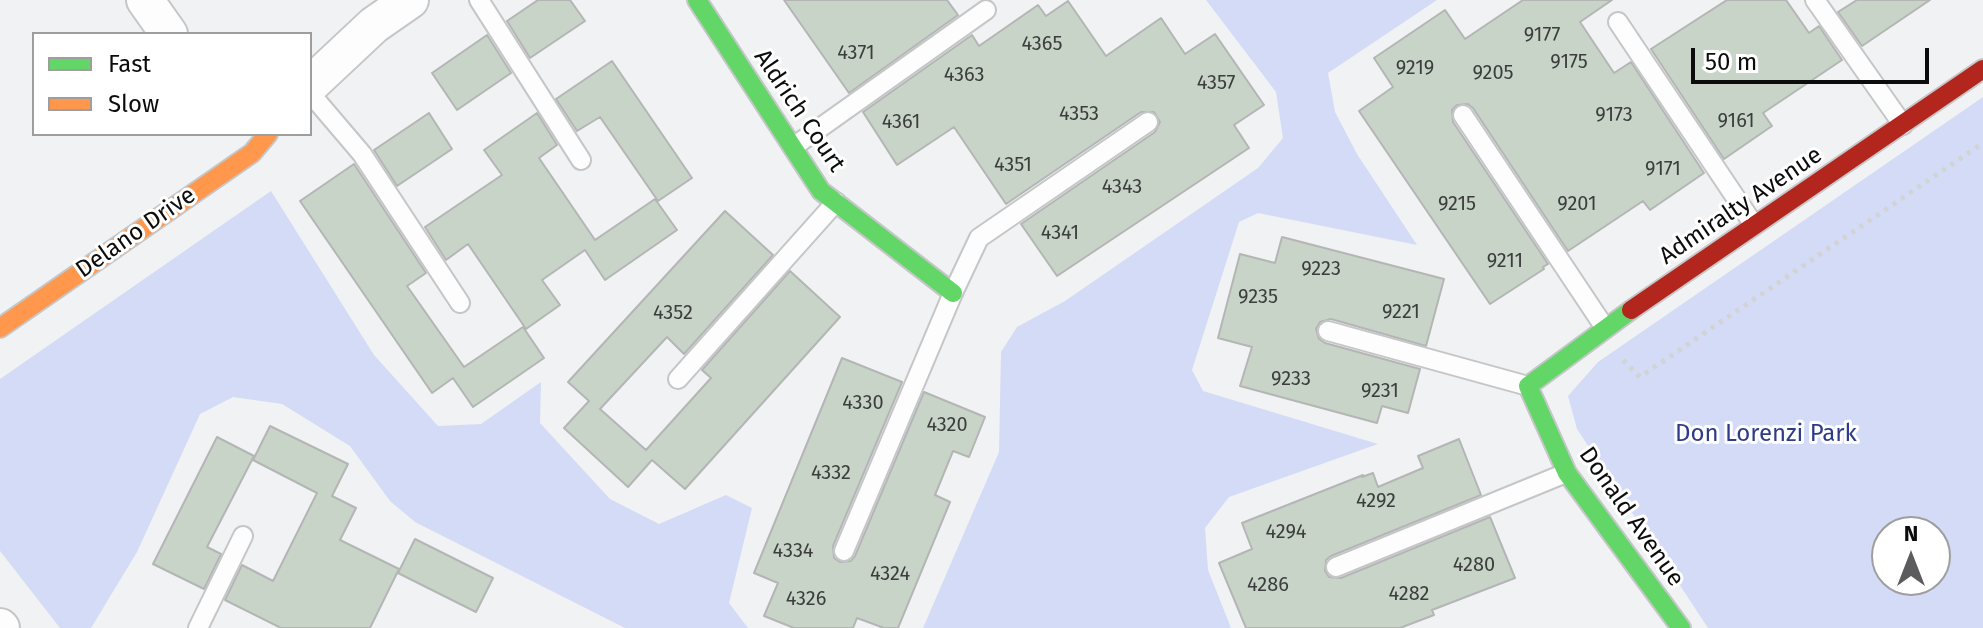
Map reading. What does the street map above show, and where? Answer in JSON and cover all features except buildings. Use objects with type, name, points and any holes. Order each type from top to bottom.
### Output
[{"type":"street","points":[[145,0],[168,32]]},
{"type":"street","points":[[312,83],[374,25],[410,0]]},
{"type":"street","name":"Aldrich Court","points":[[697,0],[821,191],[953,293]]},
{"type":"street","name":"Admiralty Avenue","points":[[1528,386],[1605,328],[1983,69]]},
{"type":"street","name":"Delano Drive","points":[[0,328],[253,140]]},
{"type":"street","name":"Donald Avenue","points":[[1528,386],[1567,473],[1681,628]]},
{"type":"lane","points":[[479,0],[581,160]]},
{"type":"lane","points":[[1815,0],[1903,125]]},
{"type":"lane","points":[[793,147],[986,10]]},
{"type":"lane","points":[[1618,22],[1754,225]]},
{"type":"lane","points":[[312,95],[362,154],[460,303]]},
{"type":"lane","points":[[1463,115],[1605,328]]},
{"type":"lane","points":[[844,551],[979,238],[1148,122]]},
{"type":"lane","points":[[678,379],[836,202]]},
{"type":"lane","points":[[1328,331],[1528,386]]},
{"type":"lane","points":[[1336,567],[1567,473]]},
{"type":"lane","points":[[198,628],[243,536]]},
{"type":"path","points":[[1605,328],[1621,358],[1640,377],[1983,143]]},
{"type":"green space","points":[[1206,0],[1437,0],[1328,73],[1335,112],[1357,154],[1417,245],[1258,213],[1239,222],[1192,370],[1203,391],[1378,444],[1229,497],[1205,528],[1208,570],[1231,628],[923,628],[999,452],[1001,352],[1017,327],[1065,301],[1258,168],[1283,138],[1276,92]]},
{"type":"green space","name":"Don Lorenzi Park","points":[[1983,97],[1983,628],[1708,628],[1577,429],[1568,396],[1598,362]]},
{"type":"green space","points":[[271,191],[374,355],[438,426],[481,424],[541,382],[540,423],[610,499],[659,524],[726,495],[752,508],[729,603],[748,628],[625,628],[415,522],[390,501],[350,446],[282,404],[233,397],[200,414],[137,552],[91,628],[60,628],[0,551],[0,379]]},
{"type":"traffic: fast","points":[[697,0],[821,191],[953,293]]},
{"type":"traffic: fast","points":[[1631,310],[1528,386],[1567,473],[1681,628]]},
{"type":"traffic: slow","points":[[0,328],[252,153],[266,136]]},
{"type":"traffic: jam","points":[[1631,310],[1983,69]]}]
